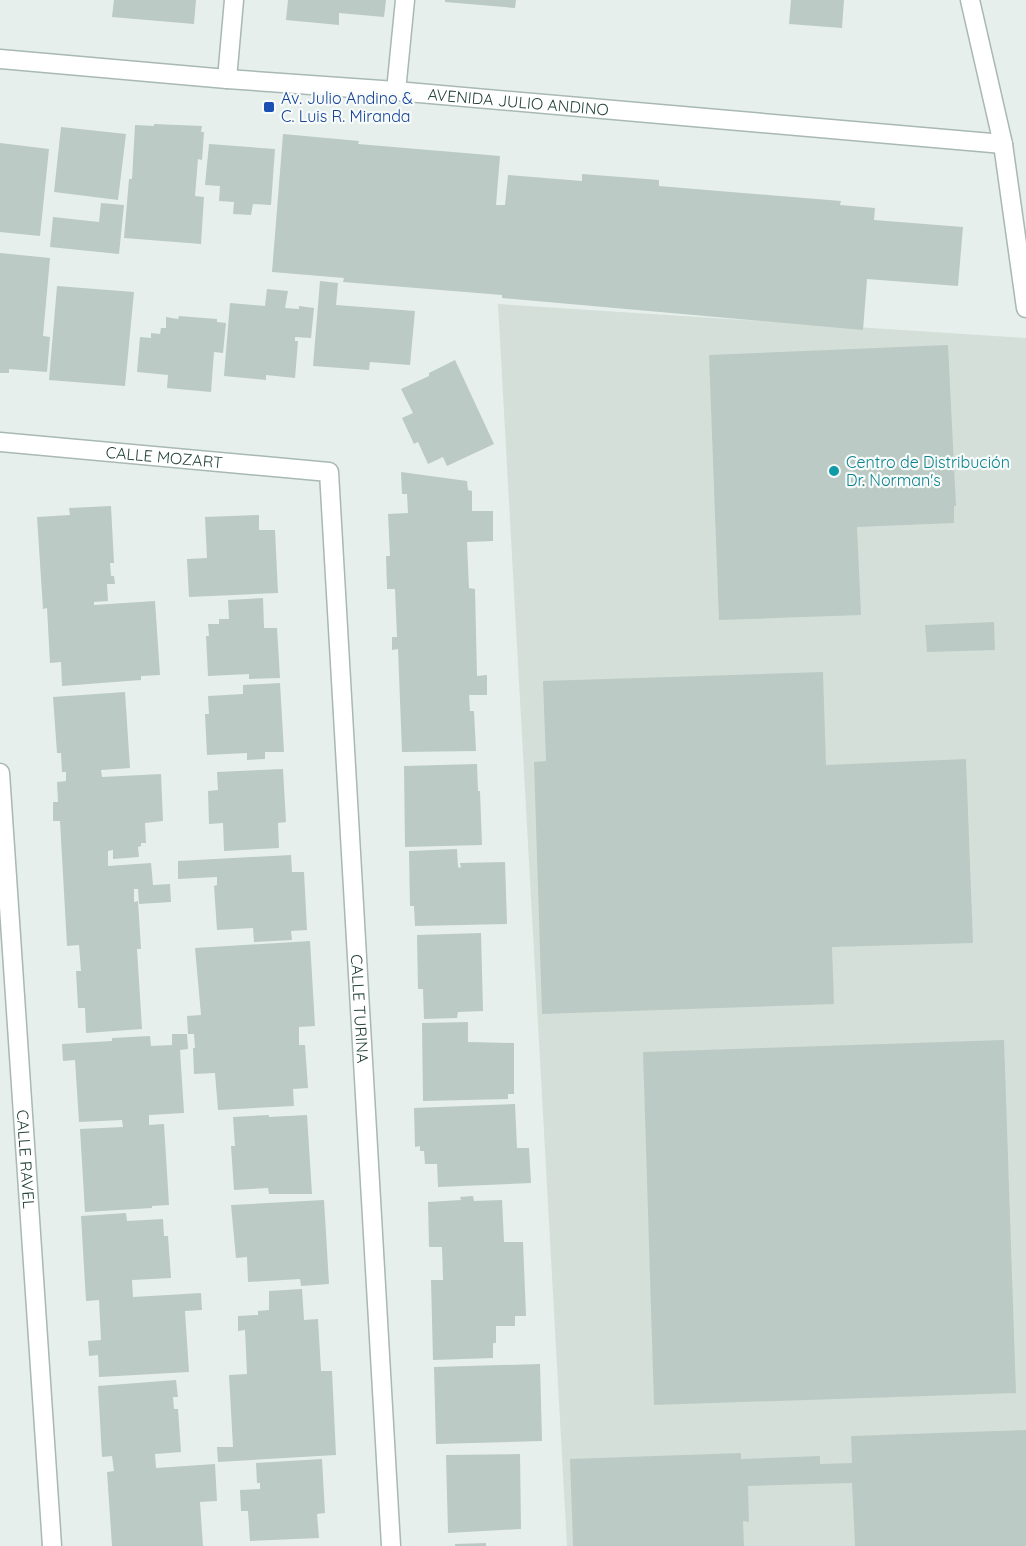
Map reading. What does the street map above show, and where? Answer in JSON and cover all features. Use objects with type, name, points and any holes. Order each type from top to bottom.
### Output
[{"type":"street","points":[[227,79],[234,0]]},
{"type":"street","points":[[396,91],[405,0]]},
{"type":"street","points":[[970,0],[1003,144],[1026,308]]},
{"type":"street","name":"AVENIDA JULIO ANDINO","points":[[0,58],[1003,144]]},
{"type":"street","name":"CALLE MOZART","points":[[0,442],[329,472]]},
{"type":"street","name":"CALLE TURINA","points":[[329,472],[391,1546]]},
{"type":"street","name":"CALLE RAVEL","points":[[0,773],[52,1546]]},
{"type":"shaded area","points":[[498,304],[1026,338],[1026,1546],[567,1546]]},
{"type":"building","points":[[114,0],[196,0],[194,24],[112,17]]},
{"type":"building","points":[[288,0],[386,0],[384,17],[339,13],[339,25],[286,20]]},
{"type":"building","points":[[445,0],[516,0],[515,8],[445,2]]},
{"type":"building","points":[[791,0],[844,0],[842,28],[789,24]]},
{"type":"building","points":[[154,124],[202,126],[201,132],[204,132],[202,160],[198,159],[195,196],[204,197],[201,244],[124,238],[129,179],[132,179],[135,125],[154,126]]},
{"type":"building","points":[[61,127],[126,134],[118,200],[54,192]]},
{"type":"building","points":[[283,134],[359,141],[358,144],[500,156],[496,205],[505,205],[508,175],[582,181],[582,174],[659,180],[659,186],[841,201],[840,205],[875,208],[874,220],[963,227],[958,286],[867,279],[863,330],[502,298],[502,295],[343,282],[344,278],[272,272]]},
{"type":"building","points":[[0,143],[49,149],[40,236],[0,232]]},
{"type":"building","points":[[209,144],[275,149],[271,205],[253,204],[251,215],[233,214],[234,202],[219,201],[220,186],[205,185]]},
{"type":"building","points":[[101,203],[124,205],[119,254],[50,247],[53,217],[99,222]]},
{"type":"building","points":[[0,253],[50,258],[43,336],[50,337],[47,372],[9,369],[9,373],[0,373]]},
{"type":"building","points":[[320,281],[338,283],[336,305],[415,311],[410,365],[370,362],[369,370],[313,366]]},
{"type":"building","points":[[57,286],[134,292],[125,386],[49,380]]},
{"type":"building","points":[[267,289],[288,291],[285,308],[299,309],[299,306],[314,308],[311,338],[295,337],[295,341],[298,341],[295,378],[266,375],[266,380],[224,376],[230,303],[265,306]]},
{"type":"building","points":[[179,316],[217,319],[217,322],[226,323],[223,353],[214,352],[211,392],[167,388],[168,375],[137,372],[140,337],[151,338],[151,333],[160,334],[161,328],[166,328],[166,317],[178,319]]},
{"type":"building","name":"Centro de Distribución Dr. Norman's","points":[[948,345],[956,506],[954,506],[954,523],[857,527],[861,615],[719,620],[709,355]]},
{"type":"building","points":[[455,360],[494,444],[447,466],[443,457],[428,464],[418,442],[414,444],[402,418],[413,413],[401,389]]},
{"type":"building","points":[[401,472],[467,481],[468,490],[472,491],[472,511],[493,511],[493,541],[467,542],[469,588],[475,589],[477,676],[487,675],[487,695],[469,695],[470,711],[474,711],[476,751],[402,752],[398,649],[392,650],[392,637],[397,637],[395,589],[387,589],[386,556],[390,556],[388,514],[408,513],[407,494],[402,494]]},
{"type":"building","points":[[111,506],[114,563],[110,563],[111,576],[114,576],[115,584],[107,584],[108,601],[94,602],[94,605],[155,601],[160,675],[141,676],[141,680],[62,686],[61,662],[50,663],[47,608],[43,609],[37,517],[70,515],[69,508]]},
{"type":"building","points":[[259,515],[259,530],[275,530],[278,593],[189,597],[187,559],[207,558],[205,517]]},
{"type":"building","points":[[263,598],[264,628],[277,628],[280,678],[249,679],[249,674],[208,676],[206,636],[209,636],[208,624],[219,624],[219,619],[229,619],[228,600]]},
{"type":"building","points":[[994,622],[995,650],[927,652],[925,625]]},
{"type":"building","points":[[823,672],[826,765],[966,759],[973,943],[832,947],[834,1004],[542,1014],[534,762],[546,761],[543,681]]},
{"type":"building","points":[[280,683],[284,752],[265,752],[265,759],[247,760],[247,753],[207,755],[205,714],[209,714],[208,696],[243,694],[243,685]]},
{"type":"building","points":[[125,692],[130,768],[101,770],[102,777],[161,774],[163,821],[145,823],[146,843],[141,843],[138,847],[139,857],[113,859],[113,850],[108,851],[108,866],[151,863],[153,885],[170,884],[171,902],[139,904],[138,889],[134,889],[134,902],[138,901],[141,949],[137,949],[142,1029],[86,1033],[85,1008],[78,1008],[76,971],[81,971],[79,945],[67,946],[60,821],[53,821],[53,802],[58,802],[57,782],[66,781],[66,772],[62,772],[61,753],[57,753],[53,697]]},
{"type":"building","points":[[477,764],[482,845],[405,847],[404,766]]},
{"type":"building","points":[[283,769],[286,822],[278,823],[279,848],[224,851],[223,823],[209,824],[208,791],[218,790],[217,772]]},
{"type":"building","points":[[457,849],[458,867],[461,868],[460,863],[505,862],[507,924],[415,926],[414,906],[410,906],[409,851]]},
{"type":"building","points":[[291,855],[292,872],[304,872],[307,930],[291,931],[292,940],[254,942],[253,928],[217,930],[214,886],[217,885],[217,877],[178,879],[178,861]]},
{"type":"building","points":[[481,933],[483,1011],[458,1012],[457,1018],[424,1019],[423,989],[418,989],[417,935]]},
{"type":"building","points":[[310,941],[315,1026],[299,1027],[299,1045],[305,1045],[308,1088],[293,1089],[294,1106],[218,1110],[215,1073],[194,1074],[194,1034],[188,1034],[187,1016],[201,1015],[195,948]]},
{"type":"building","points":[[468,1022],[468,1042],[514,1043],[514,1094],[508,1094],[508,1099],[423,1101],[422,1023]]},
{"type":"building","points":[[172,1034],[187,1034],[188,1049],[180,1050],[184,1113],[149,1115],[149,1125],[164,1124],[169,1205],[85,1212],[80,1129],[123,1127],[122,1120],[79,1122],[75,1060],[63,1061],[62,1044],[150,1036],[151,1046],[172,1045]]},
{"type":"building","points":[[1004,1040],[1016,1393],[654,1405],[643,1052]]},
{"type":"building","points":[[515,1104],[517,1148],[529,1148],[531,1183],[438,1187],[437,1164],[425,1164],[424,1151],[420,1151],[420,1146],[415,1147],[414,1108]]},
{"type":"building","points":[[269,1115],[269,1117],[307,1115],[312,1194],[269,1194],[268,1188],[234,1190],[231,1146],[235,1146],[233,1117]]},
{"type":"building","points":[[473,1196],[474,1201],[502,1200],[504,1242],[523,1242],[526,1316],[515,1316],[515,1326],[496,1326],[493,1358],[433,1360],[431,1280],[443,1280],[442,1247],[429,1247],[428,1202],[461,1200],[460,1197]]},
{"type":"building","points":[[324,1200],[329,1284],[301,1286],[300,1279],[248,1282],[247,1257],[236,1258],[231,1205]]},
{"type":"building","points":[[126,1213],[127,1221],[163,1219],[164,1236],[168,1236],[171,1278],[132,1280],[133,1297],[201,1293],[202,1310],[185,1311],[189,1372],[99,1377],[98,1355],[89,1356],[88,1341],[101,1340],[99,1300],[86,1301],[81,1216]]},
{"type":"building","points":[[302,1289],[304,1320],[318,1319],[321,1371],[332,1371],[336,1455],[218,1462],[217,1447],[233,1447],[229,1375],[247,1374],[245,1330],[238,1331],[238,1316],[258,1315],[258,1311],[269,1310],[269,1291]]},
{"type":"building","points":[[540,1364],[542,1441],[436,1444],[434,1367]]},
{"type":"building","points":[[176,1380],[178,1397],[173,1397],[174,1409],[178,1409],[181,1452],[155,1454],[156,1468],[215,1464],[217,1501],[200,1502],[203,1546],[112,1546],[107,1472],[114,1471],[112,1456],[102,1457],[98,1386]]},
{"type":"building","points":[[1026,1430],[1026,1546],[855,1546],[852,1483],[748,1486],[749,1522],[743,1521],[744,1546],[573,1546],[570,1459],[741,1453],[741,1459],[820,1456],[820,1464],[852,1463],[851,1436]]},
{"type":"building","points":[[520,1454],[521,1529],[448,1533],[446,1455]]},
{"type":"building","points":[[322,1459],[325,1513],[317,1514],[319,1538],[250,1541],[248,1511],[241,1511],[240,1490],[260,1489],[260,1483],[257,1483],[256,1463]]},
{"type":"building","points":[[486,1543],[486,1546],[455,1546],[455,1544]]},
{"type":"place","name":"Av. Julio Andino & C. Luis R. Miranda","points":[[269,107]]},
{"type":"place","name":"Centro de Distribución Dr. Norman's","points":[[834,471]]}]
